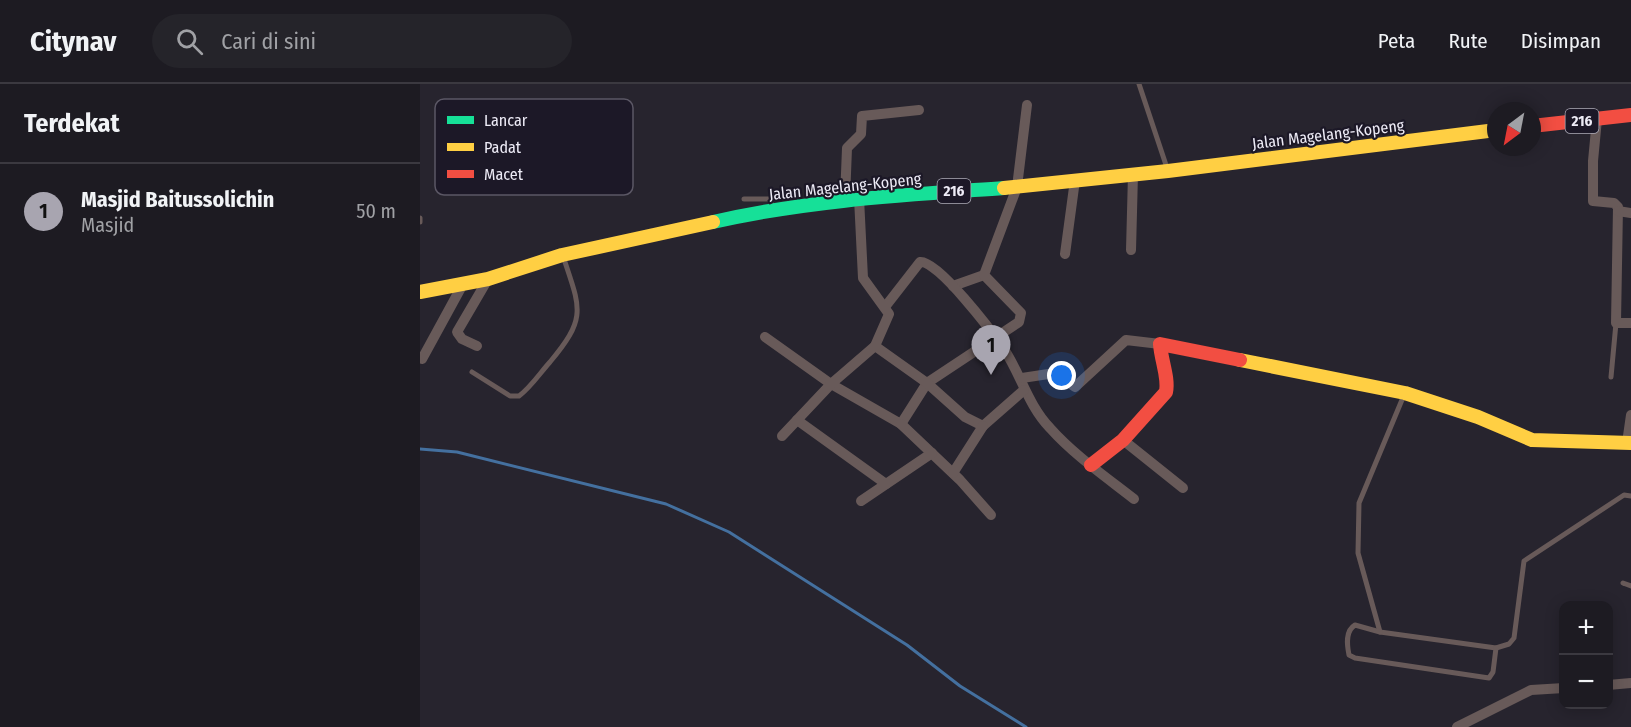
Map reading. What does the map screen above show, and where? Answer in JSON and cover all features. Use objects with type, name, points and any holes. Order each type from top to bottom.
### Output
[{"type":"main road","name":"216","points":[[1541,125],[1631,115]]},
{"type":"main road","name":"Jalan Magelang-Kopeng","points":[[420,292],[488,279],[562,255],[774,210],[845,199],[1017,187],[1168,171],[1487,131]]},
{"type":"main road","points":[[1090,465],[1124,440],[1168,388],[1161,364],[1160,344],[1405,393],[1478,417],[1532,440],[1629,443]]},
{"type":"street","points":[[953,286],[984,274],[1017,187],[1027,105]]},
{"type":"street","points":[[845,199],[847,148],[861,134],[862,116],[919,110]]},
{"type":"street","points":[[1597,119],[1593,161],[1593,201],[1617,204],[1616,323],[1631,323]]},
{"type":"street","points":[[1131,250],[1133,174]]},
{"type":"street","points":[[1065,254],[1075,180]]},
{"type":"street","points":[[782,436],[831,384],[875,346],[889,314],[863,278],[859,198]]},
{"type":"street","points":[[1618,212],[1631,213]]},
{"type":"street","points":[[885,307],[920,262],[932,265],[953,286],[997,339],[1022,378],[1024,390],[1049,428],[1090,465],[1134,499]]},
{"type":"street","points":[[901,424],[927,383],[1020,322],[1022,316],[984,274]]},
{"type":"street","points":[[477,346],[462,339],[457,332],[488,279]]},
{"type":"street","points":[[422,359],[463,284]]},
{"type":"street","points":[[765,337],[831,384],[901,424],[953,473],[991,515]]},
{"type":"street","points":[[1022,378],[1055,374],[1075,387],[1126,340],[1160,344]]},
{"type":"street","points":[[875,346],[927,383],[965,417],[983,426]]},
{"type":"street","points":[[953,473],[983,426],[1024,390]]},
{"type":"street","points":[[1629,443],[1631,415]]},
{"type":"street","points":[[797,420],[886,484]]},
{"type":"street","points":[[1124,440],[1183,488]]},
{"type":"street","points":[[861,501],[932,453]]},
{"type":"street","points":[[1613,685],[1631,683]]},
{"type":"street","points":[[1457,727],[1531,690],[1559,688]]},
{"type":"lane","points":[[1139,84],[1168,171]]},
{"type":"lane","points":[[744,199],[770,199],[774,210]]},
{"type":"lane","points":[[472,372],[510,396],[519,396],[568,341],[579,315],[578,302],[562,255]]},
{"type":"lane","points":[[1611,377],[1616,323]]},
{"type":"lane","points":[[1380,632],[1358,553],[1359,503],[1405,393]]},
{"type":"lane","points":[[1496,648],[1493,672],[1488,678],[1355,658],[1349,655],[1348,633],[1355,625],[1380,632],[1496,648],[1509,644],[1514,638],[1524,561],[1527,557],[1624,495],[1631,496]]},
{"type":"lane","points":[[1623,584],[1631,586]]},
{"type":"waterway","points":[[420,449],[457,452],[666,504],[729,532],[907,645],[960,686],[1026,727]]},
{"type":"traffic: fast","points":[[713,222],[821,203],[1004,188]]},
{"type":"traffic: slow","points":[[1004,188],[1168,171],[1487,131]]},
{"type":"traffic: slow","points":[[420,292],[488,279],[562,255],[713,222]]},
{"type":"traffic: slow","points":[[1240,360],[1405,393],[1478,417],[1532,440],[1631,443]]},
{"type":"traffic: jam","points":[[1541,125],[1631,115]]},
{"type":"traffic: jam","points":[[1091,465],[1123,440],[1166,392],[1160,344],[1240,360]]},
{"type":"place","name":"Masjid Baitussolichin","points":[[991,375]]}]
